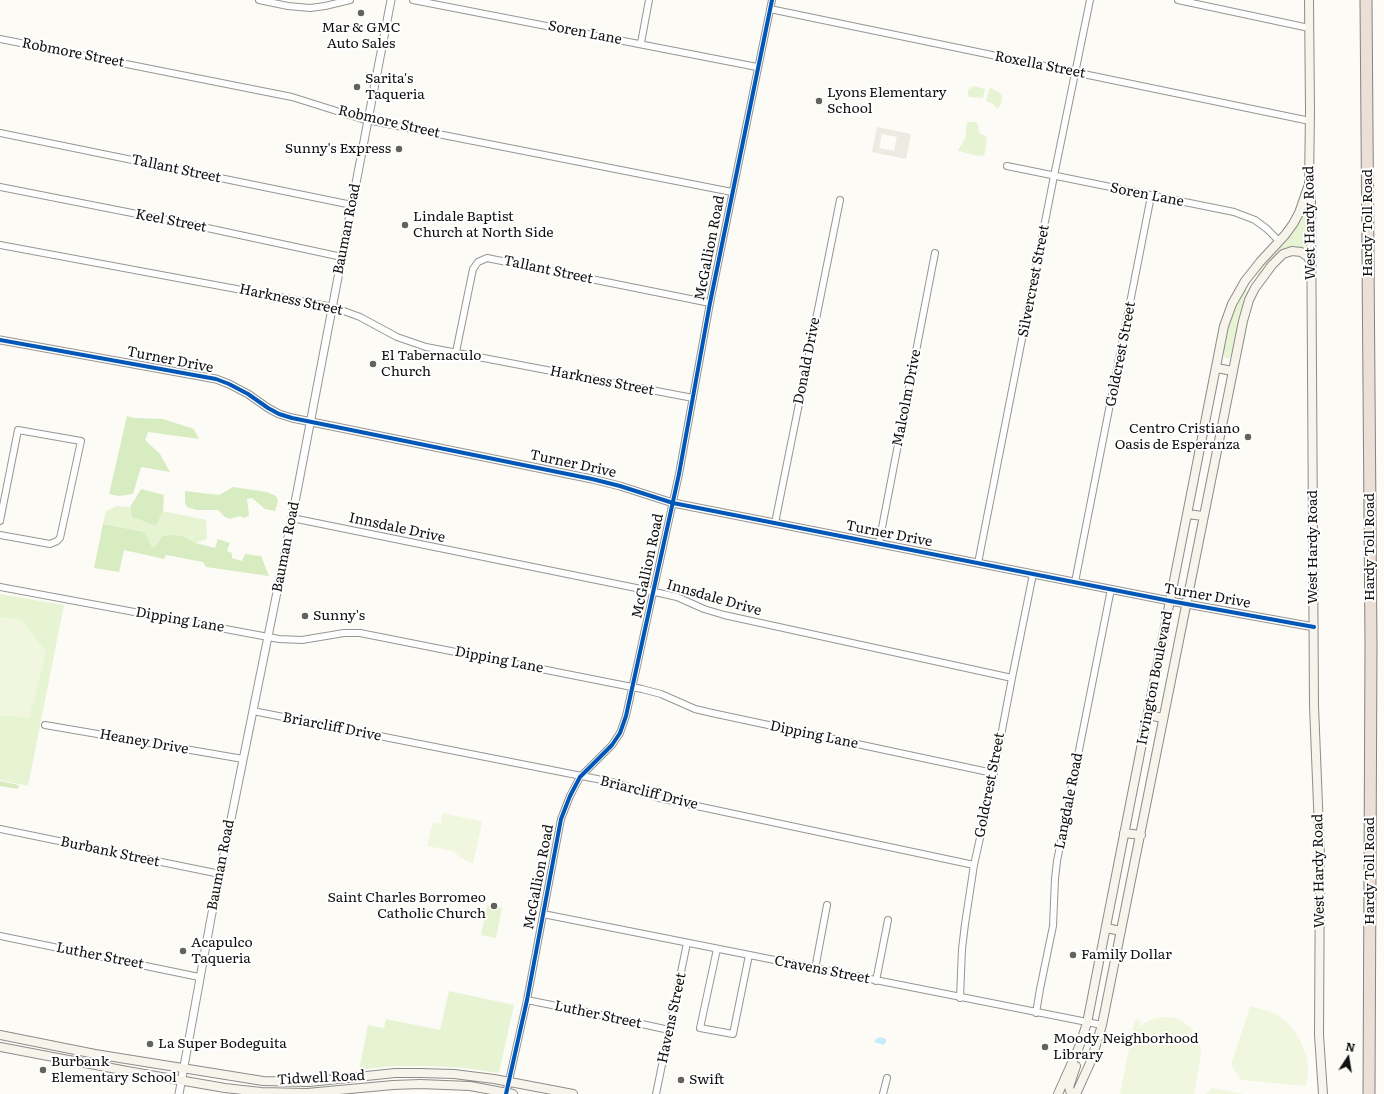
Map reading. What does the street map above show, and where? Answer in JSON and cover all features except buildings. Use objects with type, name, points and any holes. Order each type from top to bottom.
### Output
[{"type":"highway","name":"Hardy Toll Road","points":[[1366,0],[1371,636],[1369,1094]]},
{"type":"main road","name":"West Hardy Road","points":[[1309,0],[1309,186],[1311,198],[1314,706],[1320,855],[1319,1035],[1323,1094]]},
{"type":"main road","name":"Irvington Boulevard","points":[[1058,1094],[1079,1047],[1087,1023],[1217,368],[1224,326],[1232,304],[1245,281],[1293,224],[1299,213],[1309,186]]},
{"type":"main road","name":"Irvington Boulevard","points":[[1076,1094],[1091,1061],[1102,1026],[1242,321],[1255,288],[1272,265],[1285,252],[1301,252],[1308,257],[1311,263]]},
{"type":"main road","points":[[1245,281],[1255,288]]},
{"type":"main road","points":[[1217,368],[1232,371]]},
{"type":"main road","points":[[1187,514],[1203,516]]},
{"type":"main road","points":[[1148,715],[1163,718]]},
{"type":"main road","points":[[1124,833],[1141,835]]},
{"type":"main road","points":[[1106,928],[1121,930]]},
{"type":"main road","name":"Tidwell Road","points":[[0,1035],[95,1054],[263,1081],[309,1082],[395,1073],[420,1072],[454,1074],[509,1081],[573,1094]]},
{"type":"main road","points":[[18,1050],[21,1039]]},
{"type":"main road","name":"Tidwell Road","points":[[0,1047],[181,1081],[261,1092],[307,1093],[420,1084],[470,1086],[509,1094]]},
{"type":"main road","points":[[1071,1094],[1069,1087],[1076,1069],[1079,1047]]},
{"type":"main road","points":[[94,1065],[95,1054]]},
{"type":"main road","points":[[420,1072],[420,1084]]},
{"type":"main road","points":[[350,1089],[352,1077]]},
{"type":"main road","points":[[261,1092],[263,1081]]},
{"type":"street","points":[[259,0],[288,6],[310,8],[350,0]]},
{"type":"street","name":"Bauman Road","points":[[179,1094],[200,976],[266,641],[292,518],[391,0]]},
{"type":"street","name":"Soren Lane","points":[[413,0],[757,66]]},
{"type":"street","points":[[641,44],[649,0]]},
{"type":"street","name":"McGallion Road","points":[[509,1094],[509,1081],[527,1000],[561,819],[570,796],[580,777],[608,750],[620,733],[633,687],[679,474],[710,303],[757,66],[772,0]]},
{"type":"street","name":"Silvercrest Street","points":[[978,563],[1090,0]]},
{"type":"street","points":[[1178,0],[1309,28]]},
{"type":"street","name":"Roxella Street","points":[[770,9],[1310,121]]},
{"type":"street","name":"Robmore Street","points":[[0,39],[292,97],[368,120],[732,192]]},
{"type":"street","name":"Tallant Street","points":[[0,133],[352,205]]},
{"type":"street","name":"Soren Lane","points":[[1007,166],[1245,215],[1267,229],[1279,241]]},
{"type":"street","name":"Keel Street","points":[[0,187],[198,226],[342,257]]},
{"type":"street","name":"Goldcrest Street","points":[[1075,582],[1151,196]]},
{"type":"street","name":"Donald Drive","points":[[775,523],[840,200]]},
{"type":"street","name":"Harkness Street","points":[[0,245],[332,307],[360,317],[412,343],[426,347],[692,398]]},
{"type":"street","name":"Malcolm Drive","points":[[879,543],[935,253]]},
{"type":"street","name":"Tallant Street","points":[[456,352],[473,269],[478,262],[487,258],[710,303]]},
{"type":"street","name":"Turner Drive","points":[[0,340],[216,379],[248,394],[279,414],[310,422],[592,479],[620,486],[672,503],[1170,601],[1314,627]]},
{"type":"street","points":[[0,521],[18,430],[81,441],[60,538],[50,544],[0,535]]},
{"type":"street","name":"Innsdale Drive","points":[[292,518],[677,597],[704,609],[724,615],[1012,678]]},
{"type":"street","name":"Goldcrest Street","points":[[960,998],[963,936],[974,865],[1033,574]]},
{"type":"street","name":"Dipping Lane","points":[[0,586],[290,640],[302,640],[344,633],[360,633],[633,687],[661,694],[695,709],[993,773]]},
{"type":"street","name":"Langdale Road","points":[[1036,1013],[1053,926],[1057,861],[1111,589]]},
{"type":"street","name":"Briarcliff Drive","points":[[253,711],[623,785],[659,798],[974,865]]},
{"type":"street","name":"Heaney Drive","points":[[45,725],[243,759]]},
{"type":"street","name":"Burbank Street","points":[[0,829],[220,874]]},
{"type":"street","points":[[815,969],[827,905]]},
{"type":"street","name":"Cravens Street","points":[[543,914],[1102,1026]]},
{"type":"street","points":[[876,981],[888,920]]},
{"type":"street","name":"Luther Street","points":[[0,936],[200,976]]},
{"type":"street","name":"Havens Street","points":[[656,1094],[688,943]]},
{"type":"street","points":[[717,949],[700,1028],[732,1034],[749,955]]},
{"type":"street","name":"Luther Street","points":[[527,1000],[670,1030]]},
{"type":"street","points":[[883,1094],[887,1078]]},
{"type":"green space","points":[[974,86],[985,89],[983,98],[969,97],[968,90]]},
{"type":"green space","points":[[991,88],[1000,93],[1002,96],[1001,104],[997,109],[993,104],[986,101]]},
{"type":"green space","points":[[967,122],[976,122],[979,133],[987,137],[985,153],[983,156],[958,150],[965,139]]},
{"type":"green space","points":[[1304,210],[1307,211],[1307,249],[1295,248],[1258,276],[1255,274],[1297,224]]},
{"type":"green space","points":[[1245,289],[1248,291],[1240,316],[1234,347],[1229,359],[1224,357],[1228,327],[1236,305]]},
{"type":"green space","points":[[127,416],[134,418],[163,419],[194,429],[199,439],[148,432],[145,440],[160,454],[170,472],[141,467],[133,494],[119,496],[109,494]]},
{"type":"green space","points":[[233,487],[267,492],[276,496],[278,501],[275,511],[265,509],[252,498],[247,499],[249,515],[245,518],[240,516],[230,519],[225,517],[218,510],[197,510],[187,507],[185,503],[185,491],[219,495]]},
{"type":"green space","points":[[141,489],[164,495],[163,511],[156,526],[132,517],[130,507]]},
{"type":"green space","points":[[117,506],[130,507],[132,517],[156,526],[163,511],[206,520],[207,539],[196,543],[182,536],[154,548],[145,532],[103,524],[106,511]]},
{"type":"green space","points":[[103,524],[145,532],[154,548],[163,536],[170,535],[182,536],[196,543],[215,548],[218,539],[230,543],[227,551],[232,553],[232,558],[242,561],[245,554],[261,556],[269,576],[206,567],[203,562],[166,555],[164,559],[124,550],[119,572],[94,568]]},
{"type":"green space","points":[[0,594],[64,605],[28,786],[0,780]]},
{"type":"green space","points":[[0,617],[22,620],[46,652],[29,718],[0,715]]},
{"type":"green space","points":[[0,781],[19,785],[18,789],[0,786]]},
{"type":"green space","points":[[442,813],[480,821],[482,823],[473,864],[461,858],[453,851],[427,846],[433,822],[441,824]]},
{"type":"green space","points":[[487,905],[502,908],[496,938],[481,935]]},
{"type":"green space","points":[[449,991],[514,1005],[499,1073],[464,1068],[429,1066],[393,1066],[359,1070],[368,1025],[384,1028],[386,1019],[440,1030]]},
{"type":"green space","points":[[1250,1006],[1272,1012],[1285,1020],[1295,1032],[1302,1044],[1307,1058],[1308,1072],[1306,1086],[1241,1080],[1231,1065]]},
{"type":"green space","points":[[1162,1017],[1175,1018],[1182,1021],[1192,1029],[1199,1041],[1201,1054],[1194,1094],[1120,1094],[1135,1019],[1140,1020],[1139,1027],[1149,1020]]},
{"type":"green space","points":[[1212,1088],[1243,1094],[1206,1094]]},
{"type":"shaded area","points":[[877,127],[911,134],[906,159],[872,152]],"holes":[[[882,134],[897,137],[894,151],[879,148]]]},
{"type":"water","points":[[880,1037],[886,1039],[884,1045],[874,1042]]},
{"type":"cycle path","points":[[506,1094],[527,1000],[561,819],[570,796],[580,777],[612,745],[620,733],[626,716],[679,474],[710,303],[772,0]]},
{"type":"cycle path","points":[[0,340],[216,379],[248,394],[279,414],[292,418],[592,479],[620,486],[673,503],[1170,601],[1314,627]]},
{"type":"place","name":"Mar & GMC Auto Sales","points":[[361,13]]},
{"type":"place","name":"Sarita's Taqueria","points":[[357,87]]},
{"type":"place","name":"Lyons Elementary School","points":[[819,101]]},
{"type":"place","name":"Sunny's Express","points":[[399,149]]},
{"type":"place","name":"Lindale Baptist Church at North Side","points":[[405,225]]},
{"type":"place","name":"El Tabernaculo Church","points":[[373,364]]},
{"type":"place","name":"Centro Cristiano Oasis de Esperanza","points":[[1248,437]]},
{"type":"place","name":"Sunny's","points":[[305,616]]},
{"type":"place","name":"Saint Charles Borromeo Catholic Church","points":[[494,906]]},
{"type":"place","name":"Acapulco Taqueria","points":[[183,951]]},
{"type":"place","name":"Family Dollar","points":[[1073,955]]},
{"type":"place","name":"La Super Bodeguita","points":[[150,1044]]},
{"type":"place","name":"Moody Neighborhood Library","points":[[1045,1047]]},
{"type":"place","name":"Burbank Elementary School","points":[[43,1070]]},
{"type":"place","name":"Swift","points":[[681,1080]]}]
